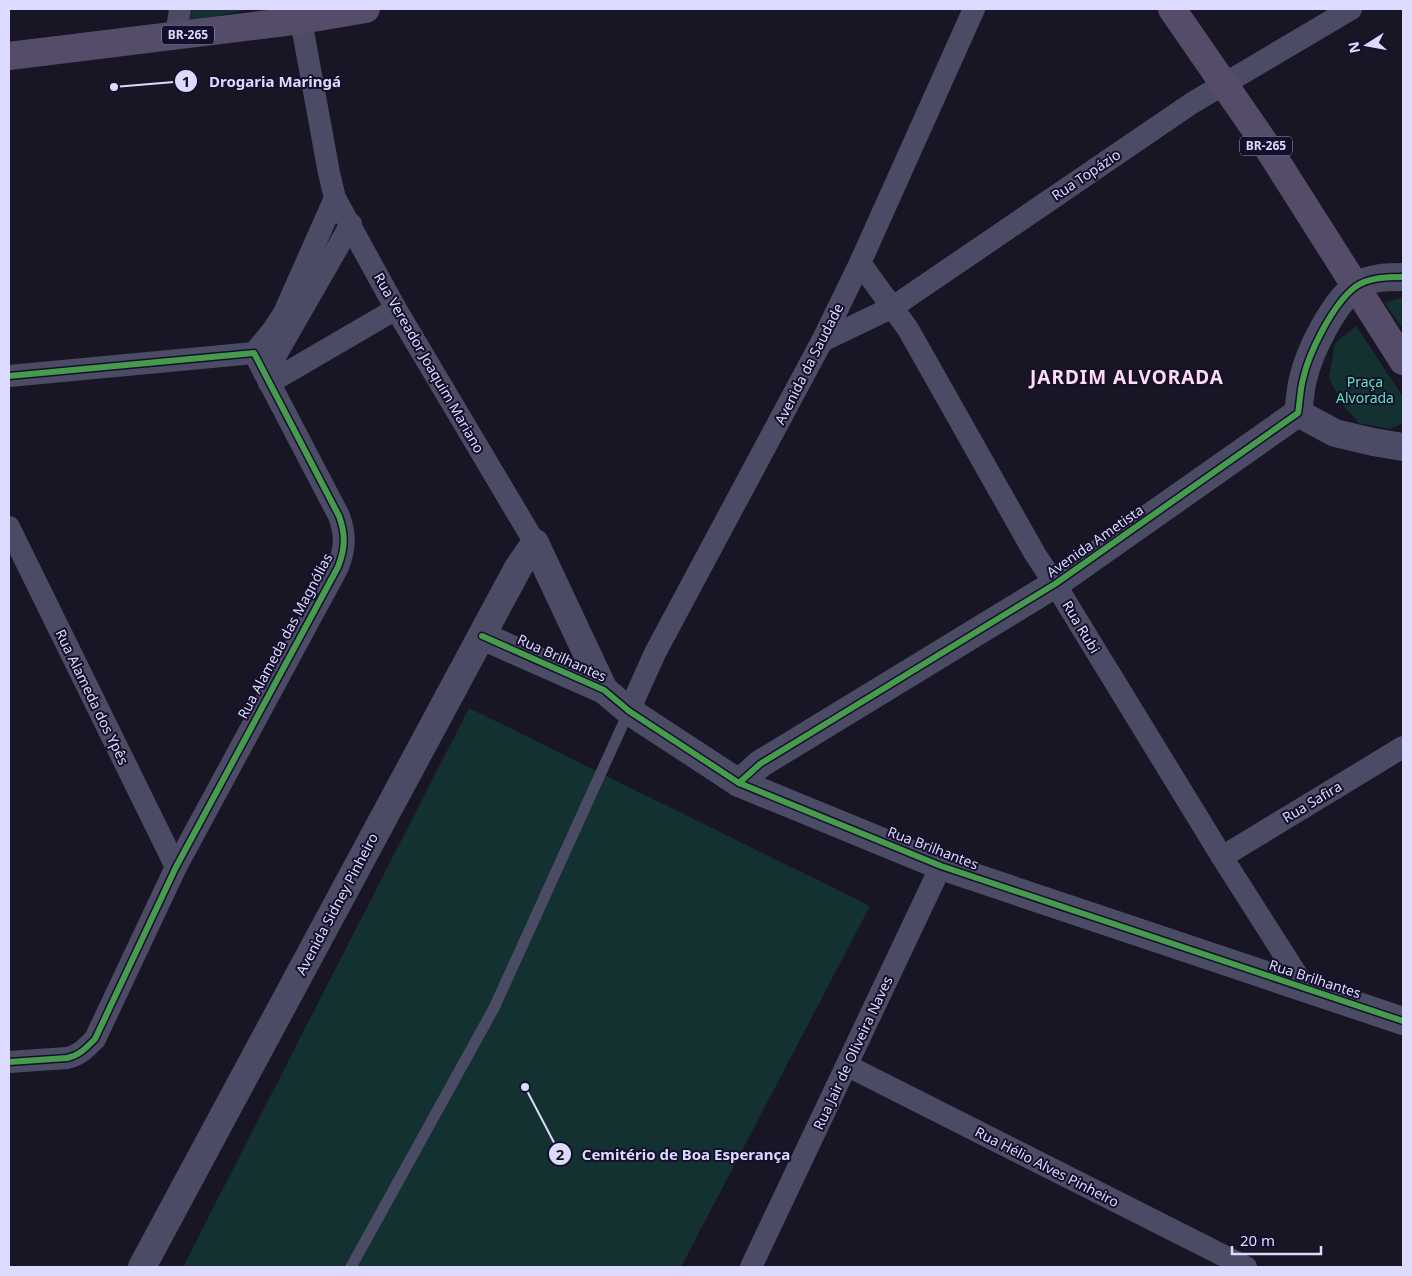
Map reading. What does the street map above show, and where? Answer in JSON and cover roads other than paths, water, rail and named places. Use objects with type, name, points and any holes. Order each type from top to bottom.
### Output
[{"type":"main road","name":"BR-265","points":[[9,56],[301,20],[366,9]]},
{"type":"main road","name":"BR-265","points":[[1172,9],[1266,145],[1403,360]]},
{"type":"street","points":[[176,36],[180,9]]},
{"type":"street","name":"Avenida da Saudade","points":[[629,711],[655,653],[822,341],[860,262],[974,9]]},
{"type":"street","name":"Rua Topázio","points":[[822,341],[893,307],[1192,103],[1351,9]]},
{"type":"street","name":"Rua Vereador Joaquim Mariano","points":[[301,20],[335,198],[351,224],[396,309],[535,543],[604,690]]},
{"type":"street","points":[[9,376],[254,353],[284,313],[335,198]]},
{"type":"street","points":[[267,378],[351,224]]},
{"type":"street","name":"Rua Rubi","points":[[860,262],[908,329],[1035,554],[1306,989]]},
{"type":"street","points":[[1403,277],[1382,277],[1356,286],[1334,310],[1312,354],[1303,379],[1298,413],[1336,433],[1403,447]]},
{"type":"street","points":[[267,378],[396,309]]},
{"type":"street","name":"Rua Alameda das Magnólias","points":[[9,1062],[76,1056],[84,1051],[95,1039],[176,867],[338,567],[345,544],[344,530],[339,516],[254,353]]},
{"type":"street","name":"Avenida Ametista","points":[[740,783],[760,764],[1055,584],[1298,413]]},
{"type":"street","name":"Rua Alameda dos Ypês","points":[[9,527],[176,867]]},
{"type":"street","name":"Avenida Sidney Pinheiro","points":[[142,1267],[518,568],[535,543]]},
{"type":"street","name":"Rua Brilhantes","points":[[482,636],[604,690],[629,711],[740,783],[941,866],[1403,1021]]},
{"type":"street","name":"Rua Safira","points":[[1222,857],[1403,747]]},
{"type":"street","name":"Rua Jair de Oliveira Naves","points":[[751,1267],[848,1066],[941,866]]},
{"type":"street","name":"Rua Hélio Alves Pinheiro","points":[[848,1066],[1246,1267]]},
{"type":"lane","points":[[351,1267],[494,1008],[629,711]]},
{"type":"place","name":"Drogaria Maringá","points":[[114,87]]},
{"type":"place","name":"Cemitério de Boa Esperança","points":[[525,1087]]},
{"type":"district","name":"JARDIM ALVORADA","points":[[1127,377]]},
{"type":"park label","name":"Praça Alvorada","points":[[1365,390]]}]
